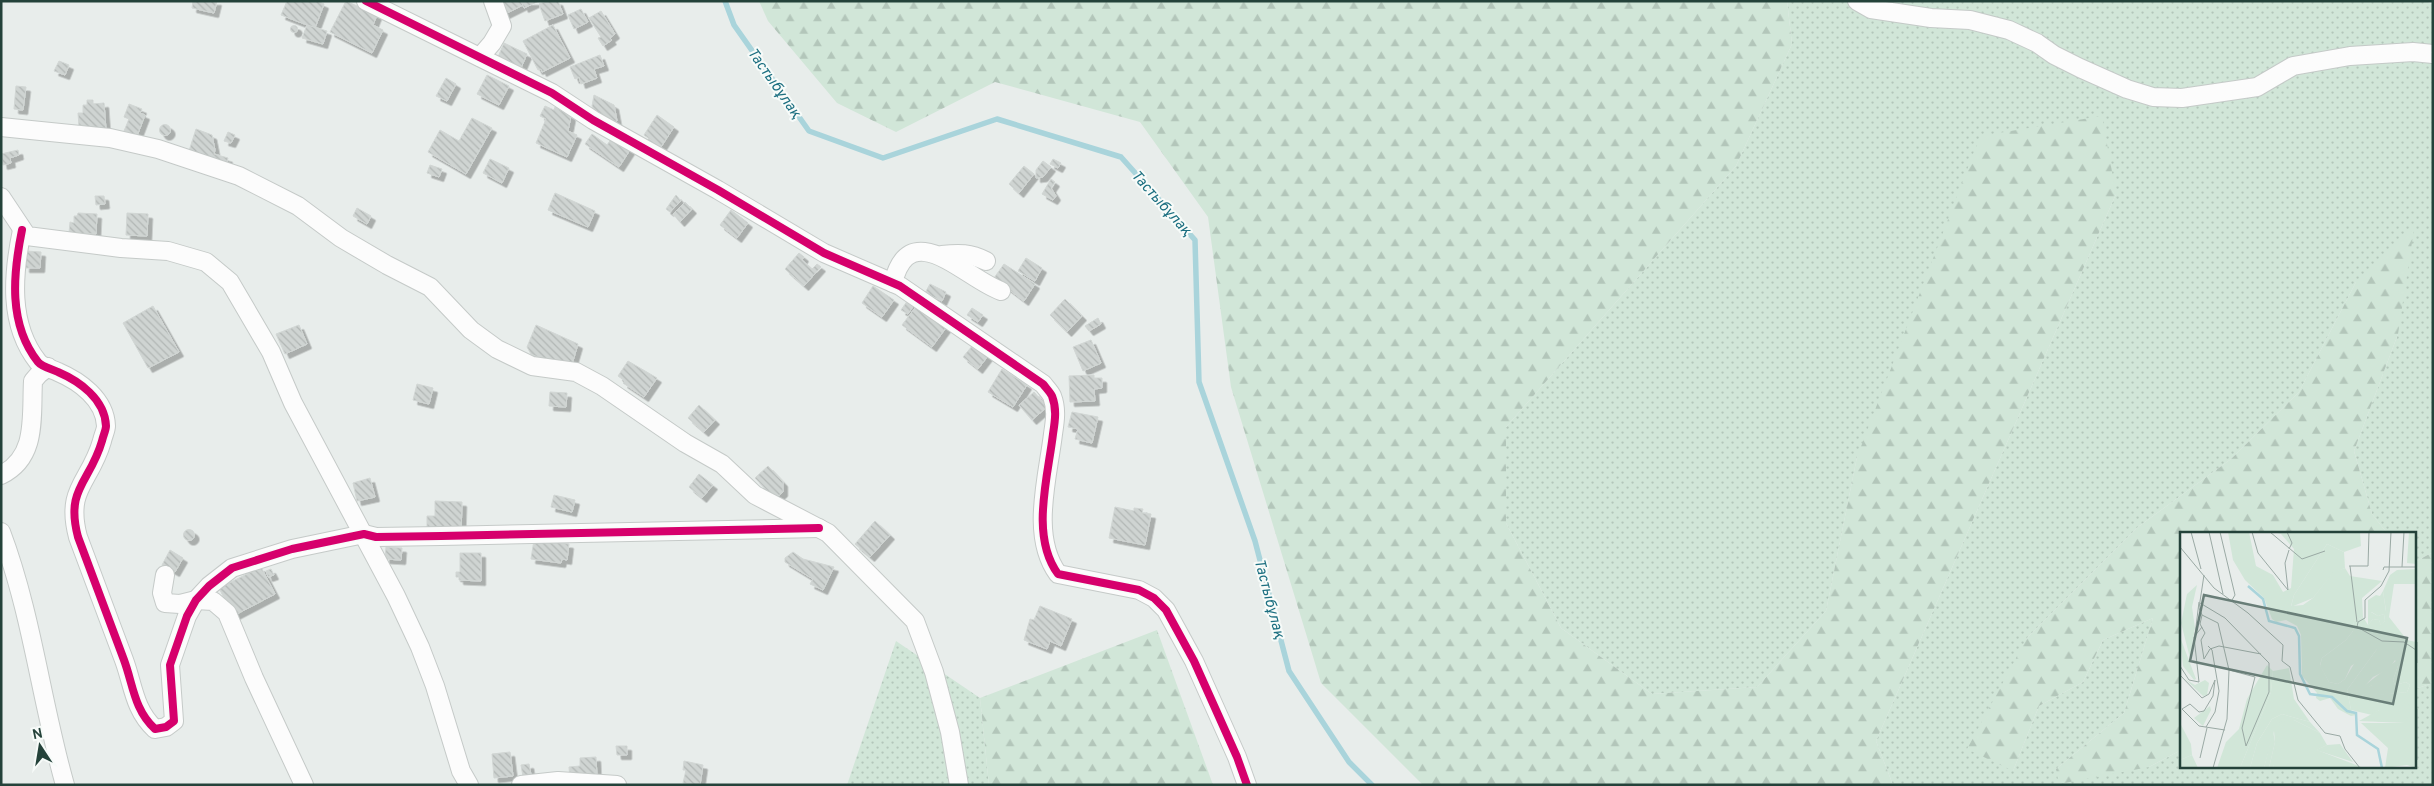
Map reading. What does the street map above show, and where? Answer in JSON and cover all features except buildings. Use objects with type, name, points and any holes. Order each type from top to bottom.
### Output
[{"type":"street","points":[[366,1],[552,93],[593,120],[718,190],[824,253],[893,283],[1029,372],[1043,384],[1051,395],[1056,418],[1047,474],[1043,525],[1050,563],[1058,574],[1139,590],[1154,598],[1166,610],[1194,661],[1237,757],[1247,785]]},
{"type":"street","points":[[480,57],[492,43],[502,26],[493,1]]},
{"type":"street","points":[[1857,1],[1871,9],[1931,18],[1970,20],[2009,30],[2037,43],[2054,55],[2080,68],[2127,89],[2153,97],[2182,98],[2257,87],[2293,66],[2350,56],[2413,52],[2433,54]]},
{"type":"street","points":[[1,127],[110,138],[158,149],[238,176],[298,206],[341,238],[430,287],[471,330],[497,349],[532,366],[576,372],[602,386],[685,443],[722,464],[755,495],[819,528],[840,546],[915,621],[950,732],[960,785]]},
{"type":"street","points":[[1,197],[27,236],[122,248],[168,251],[206,262],[230,282],[271,352],[294,404],[364,534],[420,647],[461,771],[469,785]]},
{"type":"street","points":[[1,475],[18,464],[28,450],[33,381],[13,291],[15,264],[22,230]]},
{"type":"street","points":[[893,283],[897,267],[907,256],[926,251],[942,255],[973,254],[986,261]]},
{"type":"street","points":[[942,255],[976,279],[1001,291]]},
{"type":"street","points":[[23,335],[39,364],[84,385],[100,407],[106,426],[99,451],[74,499],[72,517],[125,662],[136,703],[146,721],[155,729],[166,727],[174,721],[170,665],[179,635],[196,600],[209,586],[232,568],[292,549],[364,534],[376,536],[441,536],[819,528]]},
{"type":"street","points":[[33,381],[48,367]]},
{"type":"street","points":[[1,532],[40,669],[53,742],[65,785]]},
{"type":"street","points":[[165,575],[162,593],[165,603],[180,604],[196,600],[213,601],[227,613],[254,678],[304,785]]},
{"type":"street","points":[[520,785],[558,781],[617,785]]},
{"type":"green space","points":[[759,1],[1787,1],[1792,44],[1736,166],[1506,427],[1506,523],[1561,628],[1652,694],[1757,687],[1826,611],[1857,457],[1980,136],[2102,116],[2116,194],[1876,741],[1893,785],[1423,785],[1321,683],[1231,387],[1208,217],[1140,122],[995,82],[896,132],[837,103],[768,21]]},
{"type":"green space","points":[[1787,1],[2426,1],[2433,5],[2433,552],[2416,561],[2416,532],[2386,532],[2372,514],[2354,451],[2398,334],[2356,282],[2299,392],[2231,459],[2138,527],[2027,638],[2013,771],[2039,706],[2083,682],[2103,640],[2153,618],[2124,713],[2056,769],[2149,767],[2180,751],[2180,768],[2416,768],[2416,689],[2433,683],[2433,785],[1893,785],[1876,741],[2116,194],[1857,457],[1826,611],[1757,687],[1652,694],[1561,628],[1506,523],[1506,427],[1736,166],[1792,44]]},
{"type":"green space","points":[[2414,229],[2398,334],[2354,451],[2372,514],[2386,532],[2180,532],[2180,751],[2149,767],[2059,784],[2056,769],[2124,713],[2153,618],[2103,640],[2083,682],[2039,706],[2013,771],[1967,749],[2027,638],[2138,527],[2231,459],[2299,392],[2356,282]]},
{"type":"green space","points":[[2433,552],[2433,683],[2416,689],[2416,561]]},
{"type":"green space","points":[[1157,630],[1213,785],[989,785],[980,698]]},
{"type":"green space","points":[[896,641],[980,698],[989,785],[847,785]]},
{"type":"waterway","name":"Тастыбұлақ","points":[[725,1],[734,25],[809,131],[883,158],[997,119],[1121,157],[1195,240],[1199,382],[1255,541],[1289,671],[1349,762],[1372,785]]},
{"type":"cycle path","points":[[366,1],[552,93],[593,120],[718,190],[824,253],[900,286],[1043,384],[1052,396],[1055,410],[1043,506],[1045,542],[1050,559],[1058,574],[1139,590],[1154,598],[1166,610],[1194,661],[1237,757],[1247,785]]},
{"type":"cycle path","points":[[22,230],[16,264],[15,298],[17,315],[28,347],[40,364],[74,380],[90,392],[105,416],[106,428],[102,441],[77,496],[75,521],[78,537],[124,660],[138,705],[148,722],[155,729],[166,727],[174,721],[170,665],[187,616],[196,600],[209,586],[232,568],[292,549],[364,534],[376,537],[819,528]]}]
